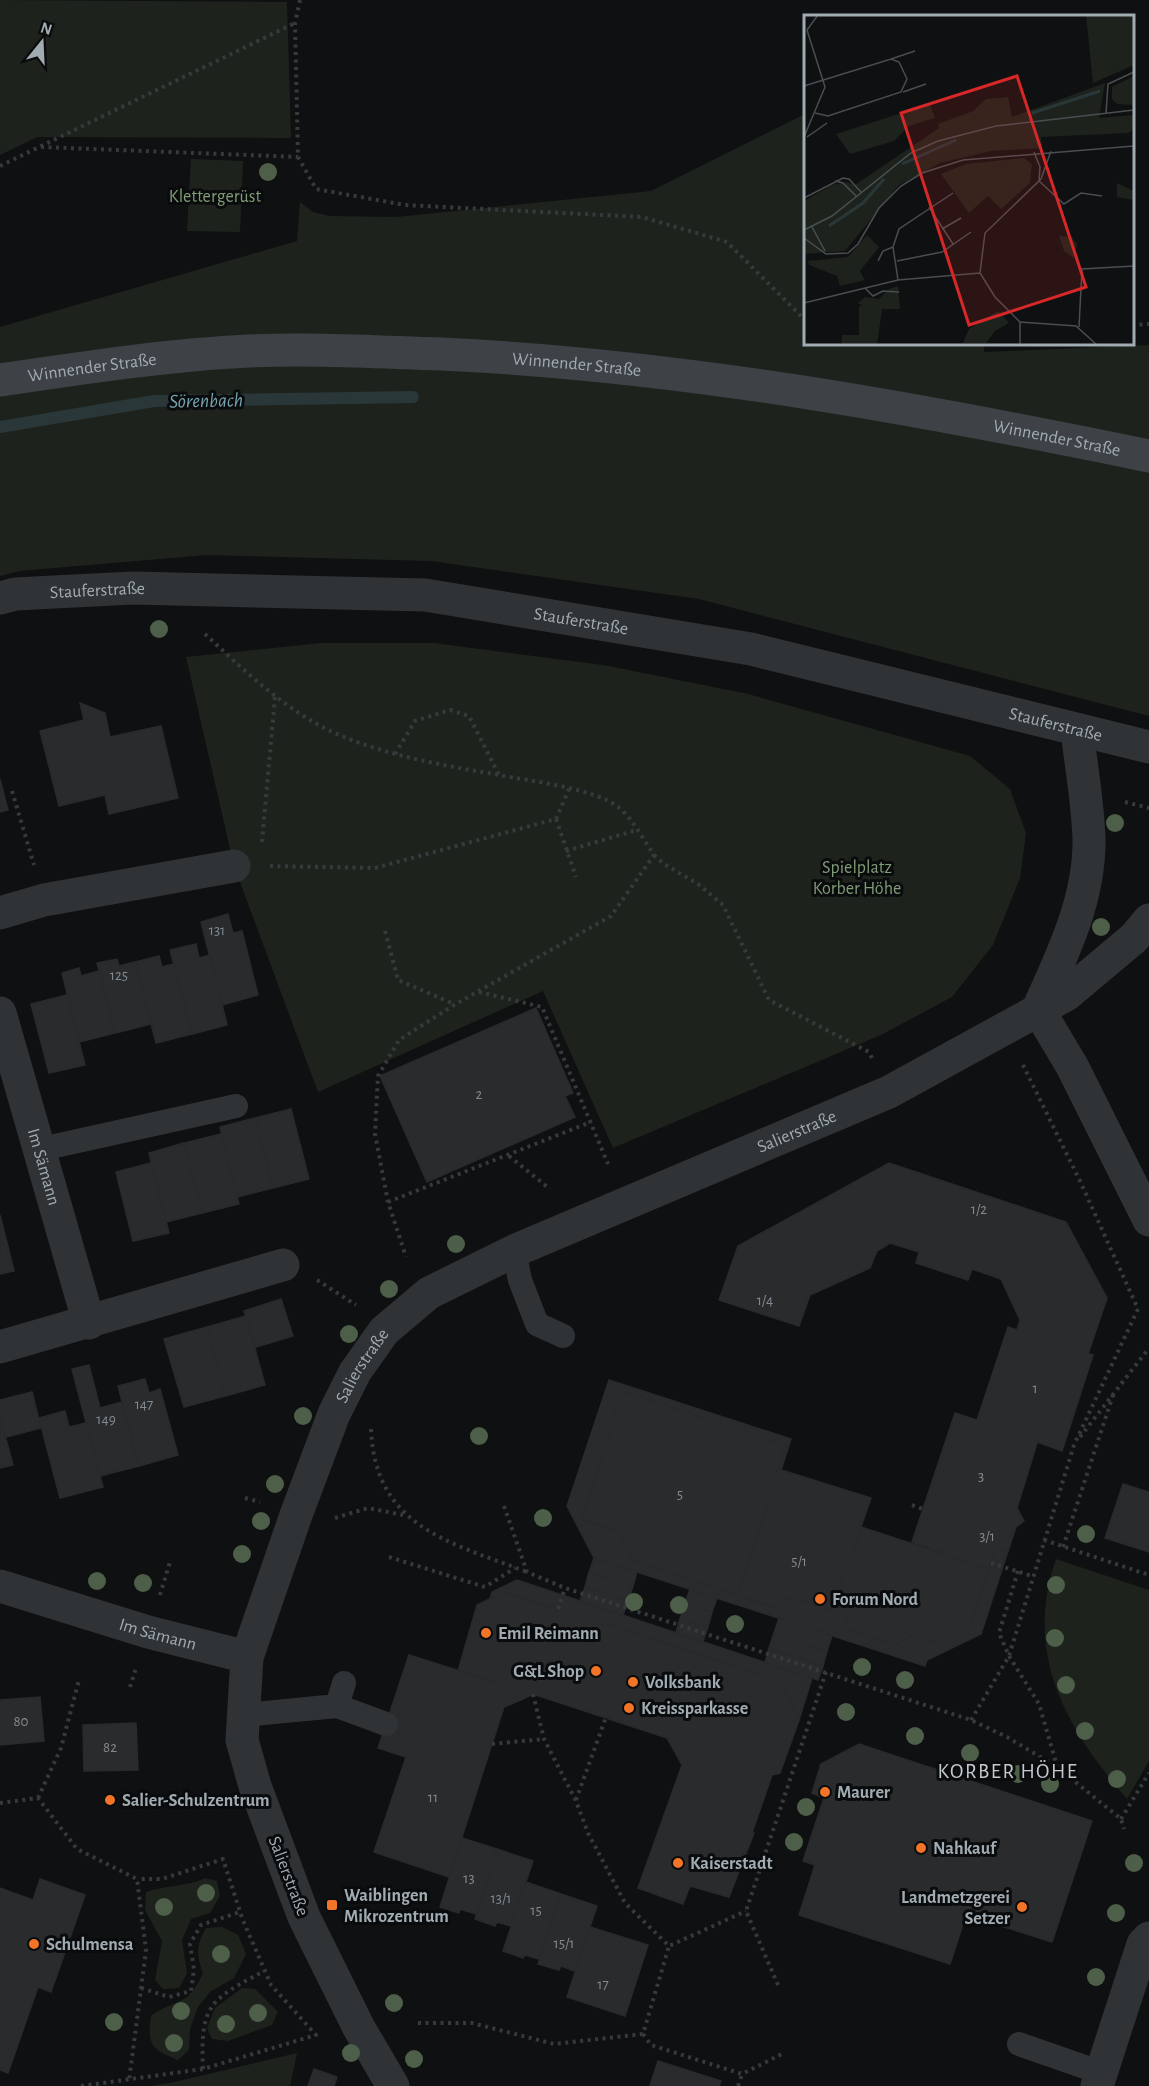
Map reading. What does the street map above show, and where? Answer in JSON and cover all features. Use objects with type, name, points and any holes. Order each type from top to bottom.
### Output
[{"type":"street","name":"Winnender Straße","points":[[0,380],[113,364],[249,351],[384,352],[516,358],[666,371],[815,393],[1149,456]]},
{"type":"street","name":"Stauferstraße","points":[[0,598],[15,594],[133,588],[425,595],[751,649],[1149,747]]},
{"type":"street","points":[[1077,730],[1089,840],[1085,883],[1067,945],[1038,1009],[1072,1066],[1149,1220]]},
{"type":"street","points":[[0,913],[44,900],[247,866]]},
{"type":"street","name":"Salierstraße","points":[[393,2086],[359,2028],[304,1917],[255,1786],[242,1740],[247,1657],[334,1414],[355,1372],[384,1331],[429,1293],[514,1251],[890,1092],[1066,995],[1134,938],[1149,920]]},
{"type":"street","name":"Im Sämann","points":[[0,1012],[89,1323]]},
{"type":"street","points":[[0,1347],[283,1265]]},
{"type":"street","name":"Im Sämann","points":[[0,1587],[148,1632],[247,1657]]},
{"type":"street","points":[[1099,2079],[1143,1944],[1149,1938]]},
{"type":"lane","points":[[38,1150],[236,1106]]},
{"type":"lane","points":[[514,1251],[520,1280],[537,1324],[563,1336]]},
{"type":"lane","points":[[337,1706],[344,1683]]},
{"type":"lane","points":[[243,1715],[337,1706],[386,1724]]},
{"type":"lane","points":[[1019,2043],[1099,2079]]},
{"type":"path","points":[[300,0],[296,23],[298,157],[316,189],[405,205],[642,218],[727,242],[804,319]]},
{"type":"path","points":[[0,166],[296,23]]},
{"type":"path","points":[[40,147],[298,157]]},
{"type":"path","points":[[1134,325],[1149,324]]},
{"type":"path","points":[[205,634],[275,696],[312,722],[345,737],[395,754],[569,789],[617,807],[654,855],[698,884],[723,905],[769,1000],[868,1052]]},
{"type":"path","points":[[275,696],[247,866],[375,868],[556,819]]},
{"type":"path","points":[[395,754],[415,721],[450,710],[469,716],[500,776]]},
{"type":"path","points":[[569,789],[556,819],[576,877]]},
{"type":"path","points":[[12,791],[44,900]]},
{"type":"path","points":[[566,851],[637,830]]},
{"type":"path","points":[[406,1257],[388,1202],[375,1134],[378,1076],[399,1040],[454,1005],[611,916],[654,855]]},
{"type":"path","points":[[385,932],[398,980],[454,1005]]},
{"type":"path","points":[[479,992],[542,1007],[608,1164]]},
{"type":"path","points":[[971,1720],[1009,1656],[1032,1575],[1074,1445],[1138,1309],[1080,1181],[1020,1059]]},
{"type":"path","points":[[388,1202],[591,1122]]},
{"type":"path","points":[[508,1156],[550,1189]]},
{"type":"path","points":[[283,1265],[319,1281],[360,1308],[384,1331]]},
{"type":"path","points":[[1074,1445],[1149,1348]]},
{"type":"path","points":[[1063,1547],[1114,1392]]},
{"type":"path","points":[[370,1420],[372,1452],[383,1486],[404,1515],[430,1533],[565,1588],[971,1720],[1057,1767],[1121,1819],[1124,1829]]},
{"type":"path","points":[[912,1505],[923,1509]]},
{"type":"path","points":[[504,1506],[527,1572]]},
{"type":"path","points":[[296,1515],[326,1523],[346,1513],[368,1508],[404,1515]]},
{"type":"path","points":[[1044,1540],[1149,1575]]},
{"type":"path","points":[[389,1557],[485,1587],[516,1568]]},
{"type":"path","points":[[991,1563],[1032,1575]]},
{"type":"path","points":[[1018,1571],[999,1633],[1009,1656],[1039,1704],[1057,1767]]},
{"type":"path","points":[[558,1609],[565,1588]]},
{"type":"path","points":[[778,1985],[746,1911],[826,1672]]},
{"type":"path","points":[[38,1798],[61,1748],[79,1680]]},
{"type":"path","points":[[533,1694],[544,1739],[576,1801],[588,1833],[625,1902],[669,1946]]},
{"type":"path","points":[[576,1801],[606,1717]]},
{"type":"path","points":[[492,1744],[544,1739]]},
{"type":"path","points":[[1121,1819],[1149,1773]]},
{"type":"path","points":[[0,1803],[38,1798]]},
{"type":"path","points":[[38,1798],[77,1849],[137,1879],[162,1879],[223,1859],[240,1912],[271,1985],[316,2035],[203,2068],[129,2081],[81,2086]]},
{"type":"path","points":[[129,2081],[146,1950],[137,1879]]},
{"type":"path","points":[[643,2034],[669,1946],[746,1911]]},
{"type":"path","points":[[141,1988],[169,1997],[191,1991],[194,1969],[190,1944],[201,1925],[240,1912]]},
{"type":"path","points":[[203,2068],[201,2032],[209,2010],[225,1992],[264,1971]]},
{"type":"path","points":[[418,2023],[472,2023],[554,2044],[643,2034]]},
{"type":"path","points":[[643,2034],[651,2045],[742,2074],[784,2054]]},
{"type":"path","points":[[738,2086],[742,2074]]},
{"type":"green space","points":[[0,0],[287,2],[291,138],[37,137],[0,155]]},
{"type":"green space","points":[[804,114],[804,345],[984,345],[984,352],[1149,345],[1149,716],[699,599],[431,561],[206,555],[19,571],[0,576],[0,327],[297,241],[300,202],[313,212],[329,216],[396,217],[651,191]]},
{"type":"green space","name":"Klettergerüst","points":[[191,159],[243,161],[240,232],[187,231]]},
{"type":"green space","name":"Spielplatz Korber Höhe","points":[[321,643],[434,643],[603,665],[748,694],[970,756],[1010,789],[1026,833],[1020,878],[993,945],[952,997],[881,1035],[613,1148],[543,991],[318,1092],[234,866],[186,657]]},
{"type":"green space","points":[[1056,1559],[1149,1590],[1149,1761],[1127,1799],[1086,1745],[1069,1717],[1056,1688],[1048,1658],[1045,1627],[1047,1594]]},
{"type":"green space","points":[[205,1878],[217,1881],[220,1896],[210,1913],[191,1919],[182,1940],[187,1973],[179,1988],[163,1989],[155,1980],[162,1941],[145,1910],[146,1892]]},
{"type":"green space","points":[[222,1927],[238,1935],[246,1954],[234,1978],[210,1992],[198,2007],[190,2029],[189,2050],[178,2060],[162,2053],[153,2045],[150,2034],[151,2016],[192,1992],[203,1973],[198,1950],[203,1934],[206,1928]]},
{"type":"green space","points":[[242,1988],[255,1989],[278,2012],[272,2025],[228,2041],[212,2039],[207,2028],[215,2008]]},
{"type":"green space","points":[[297,2053],[290,2086],[149,2086],[170,2083]]},
{"type":"building","points":[[80,703],[105,713],[110,737],[161,726],[178,798],[109,814],[105,795],[59,806],[40,731],[84,720]]},
{"type":"building","points":[[0,779],[8,810],[0,812]]},
{"type":"building","points":[[228,914],[233,933],[242,931],[258,995],[222,1005],[201,922]]},
{"type":"building","points":[[196,944],[199,958],[210,955],[227,1025],[192,1034],[170,950]]},
{"type":"building","points":[[159,956],[162,967],[174,964],[192,1034],[156,1043],[135,962]]},
{"type":"building","points":[[117,959],[119,966],[135,962],[151,1024],[115,1033],[97,963]]},
{"type":"building","points":[[79,968],[81,976],[99,971],[115,1033],[79,1042],[62,973]]},
{"type":"building","points":[[67,995],[85,1065],[49,1073],[31,1004]]},
{"type":"building","points":[[536,1008],[573,1093],[565,1096],[575,1117],[427,1182],[380,1076]]},
{"type":"building","points":[[291,1109],[309,1179],[273,1188],[255,1118]]},
{"type":"building","points":[[255,1118],[273,1188],[237,1197],[220,1127]]},
{"type":"building","points":[[221,1134],[239,1204],[202,1213],[184,1143]]},
{"type":"building","points":[[184,1143],[202,1213],[166,1222],[149,1153]]},
{"type":"building","points":[[151,1163],[169,1233],[133,1241],[116,1172]]},
{"type":"building","points":[[889,1163],[1066,1222],[1107,1298],[1088,1354],[1017,1330],[1020,1320],[1001,1279],[972,1269],[968,1280],[916,1263],[919,1252],[890,1243],[877,1251],[870,1268],[810,1295],[799,1326],[719,1300],[738,1246]]},
{"type":"building","points":[[0,1215],[14,1271],[0,1274]]},
{"type":"building","points":[[281,1299],[293,1336],[256,1347],[244,1311]]},
{"type":"building","points":[[246,1316],[265,1385],[225,1396],[207,1327]]},
{"type":"building","points":[[207,1327],[225,1396],[184,1407],[164,1339]]},
{"type":"building","points":[[1008,1327],[1093,1355],[1062,1451],[977,1420]]},
{"type":"building","points":[[89,1365],[100,1408],[122,1402],[139,1466],[100,1476],[72,1369]]},
{"type":"building","points":[[145,1379],[149,1393],[160,1389],[178,1455],[139,1466],[118,1386]]},
{"type":"building","points":[[609,1380],[791,1439],[781,1470],[778,1469],[786,1445],[623,1391],[581,1519],[619,1532],[634,1561],[738,1596],[735,1604],[594,1558],[567,1506]]},
{"type":"building","points":[[623,1391],[786,1445],[738,1596],[634,1561],[619,1532],[581,1519]]},
{"type":"building","points":[[32,1392],[41,1428],[6,1437],[0,1417],[0,1400]]},
{"type":"building","points":[[65,1411],[69,1427],[86,1423],[103,1487],[60,1498],[39,1418]]},
{"type":"building","points":[[955,1413],[1038,1440],[1017,1508],[1024,1521],[1016,1527],[1008,1551],[996,1547],[989,1569],[912,1542]]},
{"type":"building","points":[[0,1417],[13,1465],[0,1468]]},
{"type":"building","points":[[778,1469],[871,1498],[832,1611],[790,1598],[773,1607],[738,1596]]},
{"type":"building","points":[[1123,1484],[1149,1492],[1149,1552],[1105,1538]]},
{"type":"building","points":[[861,1527],[989,1569],[969,1627],[934,1643],[911,1636],[895,1646],[848,1630],[844,1614],[832,1611]]},
{"type":"building","points":[[996,1547],[1008,1551],[981,1634],[927,1660],[925,1666],[735,1604],[738,1596],[773,1607],[790,1598],[844,1614],[848,1630],[895,1646],[911,1636],[934,1643],[969,1627]]},
{"type":"building","points":[[594,1558],[637,1572],[633,1586],[589,1572]]},
{"type":"building","points":[[589,1572],[633,1586],[628,1601],[585,1587]]},
{"type":"building","points":[[517,1580],[812,1678],[799,1720],[779,1680],[504,1592],[490,1598],[492,1592]]},
{"type":"building","points":[[585,1587],[628,1601],[623,1615],[580,1601]]},
{"type":"building","points":[[690,1589],[717,1598],[712,1612],[685,1603]]},
{"type":"building","points":[[504,1592],[779,1680],[799,1720],[780,1773],[772,1775],[752,1833],[754,1833],[729,1897],[690,1886],[683,1904],[638,1888],[682,1765],[667,1738],[533,1694],[521,1700],[514,1688],[458,1671],[477,1605]]},
{"type":"building","points":[[685,1603],[712,1612],[708,1627],[680,1619]]},
{"type":"building","points":[[779,1618],[832,1636],[827,1651],[774,1633]]},
{"type":"building","points":[[680,1619],[708,1627],[703,1641],[676,1632]]},
{"type":"building","points":[[774,1633],[827,1651],[823,1666],[769,1648]]},
{"type":"building","points":[[769,1648],[823,1666],[818,1680],[765,1663]]},
{"type":"building","points":[[409,1655],[514,1688],[521,1700],[504,1707],[449,1877],[374,1852],[406,1757],[378,1748]]},
{"type":"building","points":[[40,1697],[44,1741],[0,1745],[0,1700]]},
{"type":"building","points":[[136,1723],[138,1770],[84,1771],[83,1725]]},
{"type":"building","points":[[859,1744],[1092,1821],[1052,1942],[966,1915],[950,1964],[799,1915],[815,1865],[803,1861],[824,1798],[812,1793],[821,1764]]},
{"type":"building","points":[[462,1838],[497,1849],[476,1914],[460,1909],[459,1913],[440,1907]]},
{"type":"building","points":[[497,1849],[533,1861],[511,1926],[497,1922],[495,1926],[475,1919]]},
{"type":"building","name":"Schulmensa","points":[[40,1879],[85,1895],[51,1992],[38,1987],[8,2073],[0,2070],[0,1888],[33,1900]]},
{"type":"building","points":[[526,1882],[561,1894],[539,1959],[525,1955],[523,1958],[503,1951]]},
{"type":"building","points":[[561,1894],[597,1906],[575,1971],[561,1966],[559,1970],[538,1964]]},
{"type":"building","points":[[590,1927],[648,1945],[625,2016],[567,1997]]},
{"type":"building","points":[[658,2061],[721,2081],[719,2086],[650,2086]]},
{"type":"building","points":[[314,2069],[337,2077],[334,2086],[308,2086]]},
{"type":"waterway","name":"Sörenbach","points":[[0,427],[154,401],[413,397]]},
{"type":"place","name":"Forum Nord","points":[[820,1599]]},
{"type":"place","name":"Emil Reimann","points":[[486,1633]]},
{"type":"place","name":"G&L Shop","points":[[596,1671]]},
{"type":"place","name":"Volksbank","points":[[633,1682]]},
{"type":"place","name":"Kreissparkasse","points":[[629,1708]]},
{"type":"place","name":"Maurer","points":[[825,1792]]},
{"type":"place","name":"Salier-Schulzentrum","points":[[110,1800]]},
{"type":"place","name":"Nahkauf","points":[[921,1848]]},
{"type":"place","name":"Kaiserstadt","points":[[678,1863]]},
{"type":"place","name":"Waiblingen Mikrozentrum","points":[[332,1905]]},
{"type":"place","name":"Landmetzgerei Setzer","points":[[1022,1907]]},
{"type":"place","name":"Schulmensa","points":[[34,1944]]},
{"type":"district","name":"KORBER HÖHE","points":[[1008,1771]]}]
